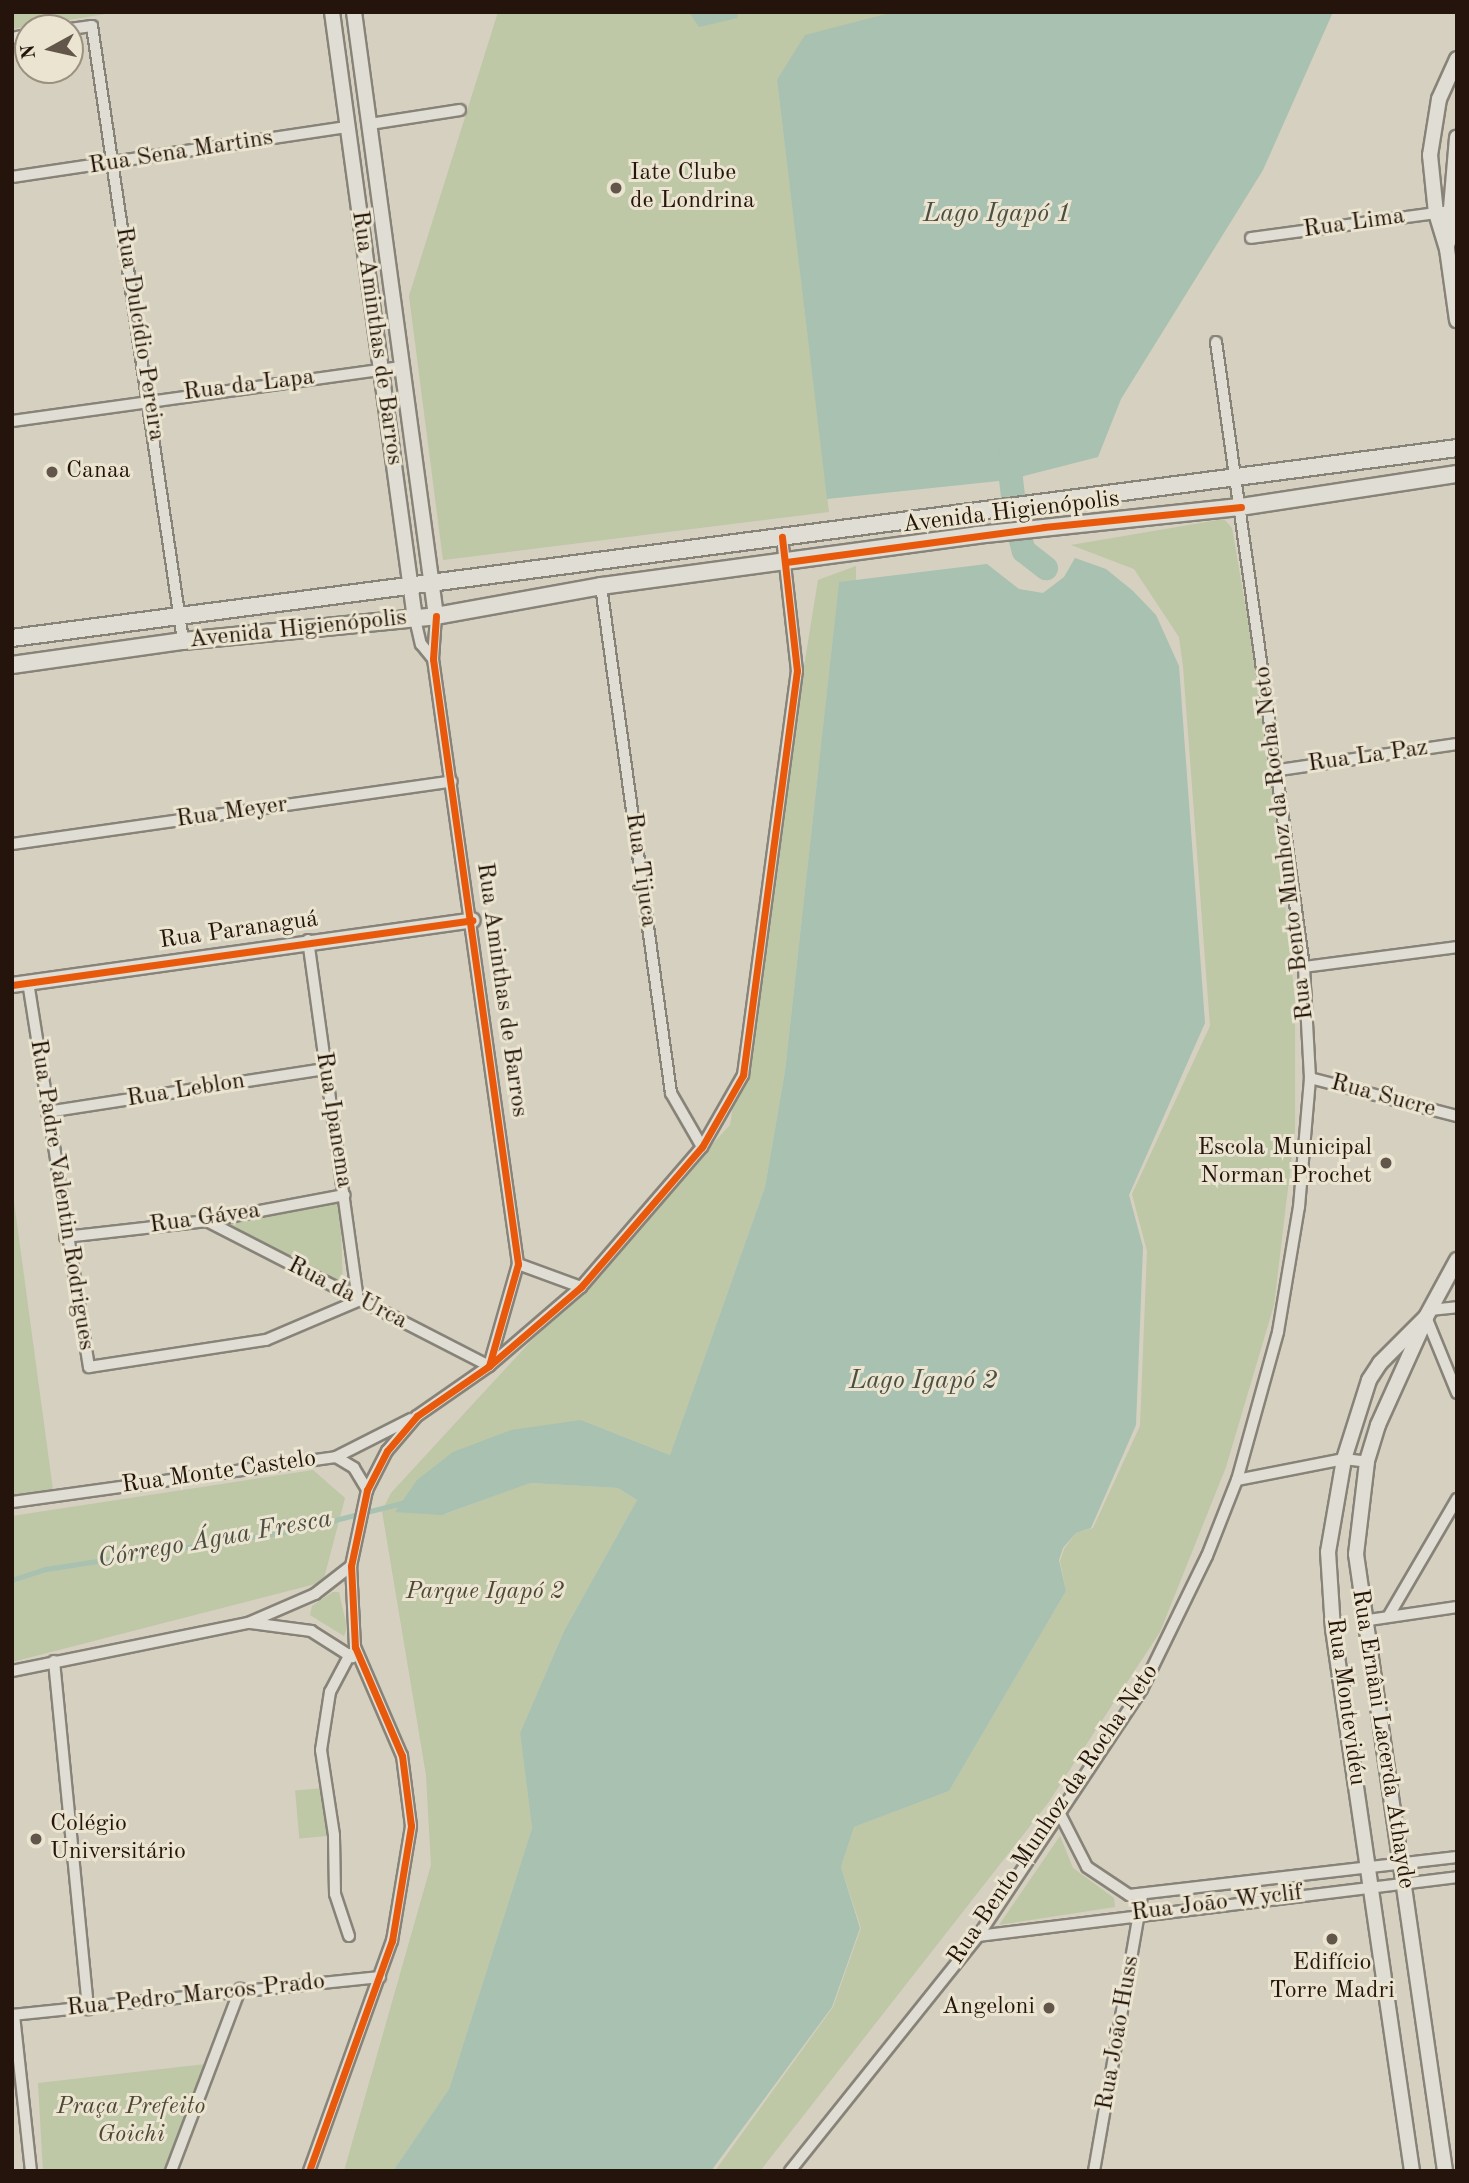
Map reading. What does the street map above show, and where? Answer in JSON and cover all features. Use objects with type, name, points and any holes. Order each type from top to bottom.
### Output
[{"type":"main road","name":"Avenida Higienópolis","points":[[12,638],[179,614],[431,586],[1457,448]]},
{"type":"main road","name":"Avenida Higienópolis","points":[[12,665],[183,641],[415,619],[601,586],[1004,531],[1241,507],[1457,474]]},
{"type":"street","name":"Rua Aminthas de Barros","points":[[332,12],[410,588],[421,644],[433,659]]},
{"type":"street","name":"Rua Aminthas de Barros","points":[[354,12],[436,616],[433,659],[472,920],[518,1264],[489,1366]]},
{"type":"street","name":"Rua Dulcídio Pereira","points":[[84,27],[92,26],[150,399],[183,641]]},
{"type":"street","points":[[1457,59],[1439,99],[1430,149],[1436,213],[1447,249],[1457,320]]},
{"type":"street","points":[[370,124],[460,110]]},
{"type":"street","name":"Rua Sena Martins","points":[[12,177],[348,127]]},
{"type":"street","points":[[1430,149],[1441,154],[1455,143]]},
{"type":"street","points":[[1447,249],[1454,211],[1455,143]]},
{"type":"street","name":"Rua Lima","points":[[1251,238],[1454,211]]},
{"type":"street","points":[[1216,342],[1237,477]]},
{"type":"street","name":"Rua da Lapa","points":[[12,421],[150,399],[403,367]]},
{"type":"street","name":"Rua Bento Munhoz da Rocha Neto","points":[[790,2171],[978,1936],[1160,1659],[1237,1480],[1278,1332],[1299,1207],[1310,1078],[1304,967],[1237,477]]},
{"type":"street","points":[[309,2171],[380,1977],[405,1885],[411,1826],[402,1756],[355,1647],[351,1566],[367,1492],[387,1451],[416,1416],[489,1366],[580,1287],[702,1147],[743,1075],[756,1002],[797,671],[782,537]]},
{"type":"street","name":"Rua Tijuca","points":[[601,586],[671,1093],[702,1147]]},
{"type":"street","name":"Rua La Paz","points":[[1279,770],[1457,744]]},
{"type":"street","name":"Rua Meyer","points":[[12,844],[452,781]]},
{"type":"street","name":"Rua Paranaguá","points":[[12,985],[308,940],[472,920]]},
{"type":"street","name":"Rua Ipanema","points":[[308,940],[358,1301]]},
{"type":"street","points":[[1304,967],[1457,947]]},
{"type":"street","name":"Rua Padre Valentin Rodrigues","points":[[28,982],[65,1237],[89,1367],[266,1340],[358,1301]]},
{"type":"street","name":"Rua Leblon","points":[[47,1112],[325,1069]]},
{"type":"street","name":"Rua Sucre","points":[[1310,1078],[1457,1116]]},
{"type":"street","name":"Rua Gávea","points":[[65,1237],[207,1221],[345,1195]]},
{"type":"street","name":"Rua da Urca","points":[[207,1221],[489,1366]]},
{"type":"street","name":"Rua Montevidéu","points":[[1373,1885],[1328,1573],[1329,1527],[1344,1458],[1369,1380],[1380,1363],[1428,1314],[1457,1260]]},
{"type":"street","points":[[518,1264],[580,1287]]},
{"type":"street","points":[[1457,1307],[1428,1314],[1457,1393]]},
{"type":"street","name":"Rua Ernâni Lacerda Athayde","points":[[1428,1314],[1378,1424],[1367,1462],[1356,1553],[1362,1621],[1405,1882],[1445,2171]]},
{"type":"street","name":"Rua Monte Castelo","points":[[12,1502],[336,1457],[416,1416]]},
{"type":"street","points":[[336,1457],[354,1468],[367,1492]]},
{"type":"street","points":[[1237,1480],[1344,1458],[1367,1462]]},
{"type":"street","points":[[1388,1617],[1457,1499]]},
{"type":"street","points":[[12,1671],[248,1623],[315,1594],[351,1566]]},
{"type":"street","points":[[1362,1621],[1457,1607]]},
{"type":"street","points":[[248,1623],[312,1631],[350,1654],[368,1676]]},
{"type":"street","points":[[349,1936],[335,1894],[334,1835],[321,1750],[330,1692],[350,1654]]},
{"type":"street","points":[[54,1661],[88,2009]]},
{"type":"street","name":"Rua João Wyclif","points":[[1060,1814],[1087,1867],[1121,1891],[1142,1895],[1457,1857]]},
{"type":"street","name":"Rua João Wyclif","points":[[978,1936],[1373,1885],[1457,1877]]},
{"type":"street","name":"Rua Ernâni Lacerda Athayde","points":[[1373,1885],[1412,2171]]},
{"type":"street","name":"Rua João Huss","points":[[1094,2171],[1142,1895]]},
{"type":"street","name":"Rua Pedro Marcos Prado","points":[[13,2015],[88,2009],[240,1989],[380,1977]]},
{"type":"street","points":[[171,2171],[240,1989]]},
{"type":"street","points":[[13,2015],[31,2171]]},
{"type":"green space","points":[[12,12],[118,12],[84,17],[84,14],[14,14],[12,29]]},
{"type":"green space","name":"Iate Clube de Londrina","points":[[498,12],[894,12],[777,80],[829,512],[443,560],[409,296]]},
{"type":"green space","points":[[1224,519],[1232,528],[1268,738],[1295,1001],[1295,1130],[1274,1305],[1226,1467],[1160,1632],[1048,1803],[760,2171],[715,2171],[833,2007],[861,1928],[841,1867],[854,1827],[949,1791],[1066,1591],[1060,1561],[1064,1549],[1076,1533],[1093,1528],[1140,1426],[1147,1251],[1132,1194],[1210,1026],[1183,666],[1179,637],[1134,569],[1071,545]]},
{"type":"green space","name":"Parque Igapó 2","points":[[856,566],[856,580],[839,583],[785,1071],[765,1187],[670,1455],[581,1420],[443,1515],[529,1483],[618,1488],[637,1500],[564,1631],[520,1733],[532,1828],[449,2089],[393,2171],[344,2171],[431,1865],[426,1775],[382,1511],[391,1493],[730,1125],[818,580]]},
{"type":"green space","points":[[12,1187],[53,1490],[12,1495]]},
{"type":"green space","points":[[340,1199],[343,1287],[221,1224]]},
{"type":"green space","points":[[313,1470],[345,1498],[323,1582],[12,1662],[12,1516]]},
{"type":"green space","points":[[333,1592],[339,1592],[347,1628],[344,1636],[310,1615],[312,1606]]},
{"type":"green space","points":[[325,1788],[329,1836],[299,1838],[295,1791]]},
{"type":"green space","points":[[1060,1836],[1073,1868],[1114,1898],[1115,1907],[999,1925]]},
{"type":"green space","name":"Praça Prefeito Goichi","points":[[206,2064],[167,2171],[43,2171],[38,2083]]},
{"type":"water","points":[[689,12],[738,12],[737,18],[699,27]]},
{"type":"water","name":"Lago Igapó 1","points":[[894,12],[1333,12],[1263,170],[1121,399],[1098,457],[1008,480],[827,499],[777,80],[805,35]]},
{"type":"water","name":"Lago Igapó 2","points":[[1075,558],[1106,569],[1133,591],[1156,615],[1179,666],[1205,1023],[1129,1195],[1143,1247],[1136,1425],[1091,1528],[1076,1533],[1063,1548],[1059,1560],[1066,1591],[949,1791],[854,1827],[841,1867],[860,1928],[832,2007],[711,2171],[393,2171],[449,2089],[532,1828],[520,1733],[564,1631],[637,1500],[618,1488],[530,1483],[442,1515],[395,1512],[417,1480],[453,1452],[511,1430],[581,1420],[670,1455],[765,1187],[785,1071],[839,582],[987,564],[1019,589],[1043,593],[1064,577]]},
{"type":"waterway","points":[[1012,448],[1009,462],[1016,522],[1024,551],[1046,568]]},
{"type":"waterway","name":"Córrego Água Fresca","points":[[12,1580],[46,1569],[292,1531],[406,1502]]},
{"type":"cycle path","points":[[786,562],[1044,527],[1241,507]]},
{"type":"cycle path","points":[[309,2171],[392,1941],[411,1826],[402,1756],[355,1647],[351,1566],[367,1490],[387,1451],[417,1416],[489,1366],[581,1287],[702,1147],[743,1075],[797,671],[782,537]]},
{"type":"cycle path","points":[[436,616],[433,659],[518,1264],[489,1366]]},
{"type":"cycle path","points":[[12,985],[472,920]]},
{"type":"place","name":"Iate Clube de Londrina","points":[[616,188]]},
{"type":"place","name":"Canaa","points":[[52,472]]},
{"type":"place","name":"Escola Municipal Norman Prochet","points":[[1386,1163]]},
{"type":"place","name":"Colégio Universitário","points":[[36,1839]]},
{"type":"place","name":"Edifício Torre Madri","points":[[1332,1939]]},
{"type":"place","name":"Angeloni","points":[[1049,2008]]}]
